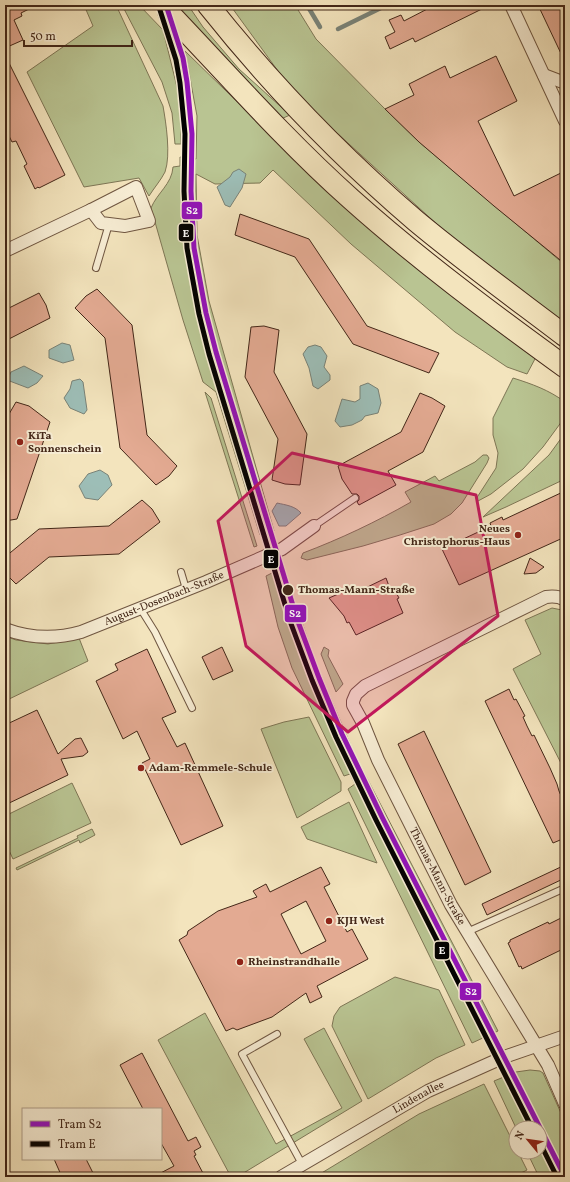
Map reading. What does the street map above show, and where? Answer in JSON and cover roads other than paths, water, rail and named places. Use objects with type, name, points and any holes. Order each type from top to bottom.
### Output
[{"type":"highway","points":[[208,5],[245,51],[308,121],[368,178],[416,221],[565,336]]},
{"type":"highway","points":[[169,13],[290,140],[350,198],[398,240],[447,279],[565,367]]},
{"type":"street","points":[[511,5],[565,121]]},
{"type":"street","points":[[544,75],[565,83]]},
{"type":"street","points":[[5,251],[136,187],[149,221],[125,226],[101,223],[91,210]]},
{"type":"street","name":"August-Dosenbach-Straße","points":[[5,629],[29,635],[62,636],[87,630],[206,582],[282,549],[314,526]]},
{"type":"street","name":"Thomas-Mann-Straße","points":[[565,600],[561,597],[546,597],[365,686],[359,690],[354,698],[353,705],[378,760],[451,905],[525,1029],[537,1045],[548,1065],[565,1104]]},
{"type":"street","name":"Lindenallee","points":[[281,1177],[428,1091],[504,1057],[565,1036]]},
{"type":"lane","points":[[96,268],[109,224]]},
{"type":"lane","points":[[314,526],[355,498]]},
{"type":"lane","points":[[181,572],[186,589]]},
{"type":"lane","points":[[140,608],[155,632],[192,708]]},
{"type":"lane","points":[[467,932],[565,888]]},
{"type":"lane","points":[[277,1034],[242,1054],[302,1164]]},
{"type":"water","points":[[239,169],[246,174],[242,188],[230,207],[225,205],[217,187],[230,177],[233,172]]},
{"type":"water","points":[[62,343],[70,345],[74,360],[63,363],[49,358],[49,350]]},
{"type":"water","points":[[315,345],[321,347],[327,356],[324,367],[330,375],[330,380],[318,389],[313,386],[309,368],[303,354],[308,347]]},
{"type":"water","points":[[24,366],[43,376],[37,383],[28,388],[7,380],[11,372]]},
{"type":"water","points":[[80,379],[83,382],[87,410],[84,414],[70,408],[64,398],[70,389],[72,381]]},
{"type":"water","points":[[368,383],[378,389],[381,403],[378,413],[365,416],[362,420],[352,425],[340,427],[335,421],[342,399],[355,402],[360,399],[360,386]]},
{"type":"water","points":[[100,470],[108,475],[112,485],[98,500],[85,498],[79,486],[88,474]]},
{"type":"water","points":[[277,503],[293,507],[301,513],[286,526],[279,526],[272,511]]},
{"type":"waterway","points":[[307,5],[320,27]]},
{"type":"waterway","points":[[338,29],[387,5]]},
{"type":"tram line","name":"S2","points":[[166,5],[183,58],[187,82],[192,134],[191,191],[194,248],[206,313],[216,352],[297,619],[342,734],[382,817],[565,1177]]},
{"type":"tram line","name":"E","points":[[159,7],[176,60],[180,83],[185,134],[184,191],[187,248],[199,314],[209,354],[290,621],[312,680],[336,737],[376,820],[528,1120]]},
{"type":"tram line","name":"E","points":[[548,1159],[557,1177]]},
{"type":"place","name":"KiTa Sonnenschein","points":[[20,442]]},
{"type":"place","name":"Neues Christophorus-Haus","points":[[518,535]]},
{"type":"place","name":"Thomas-Mann-Straße","points":[[288,590]]},
{"type":"place","name":"Adam-Remmele-Schule","points":[[141,768]]},
{"type":"place","name":"KJH West","points":[[329,921]]},
{"type":"place","name":"Rheinstrandhalle","points":[[240,962]]}]
